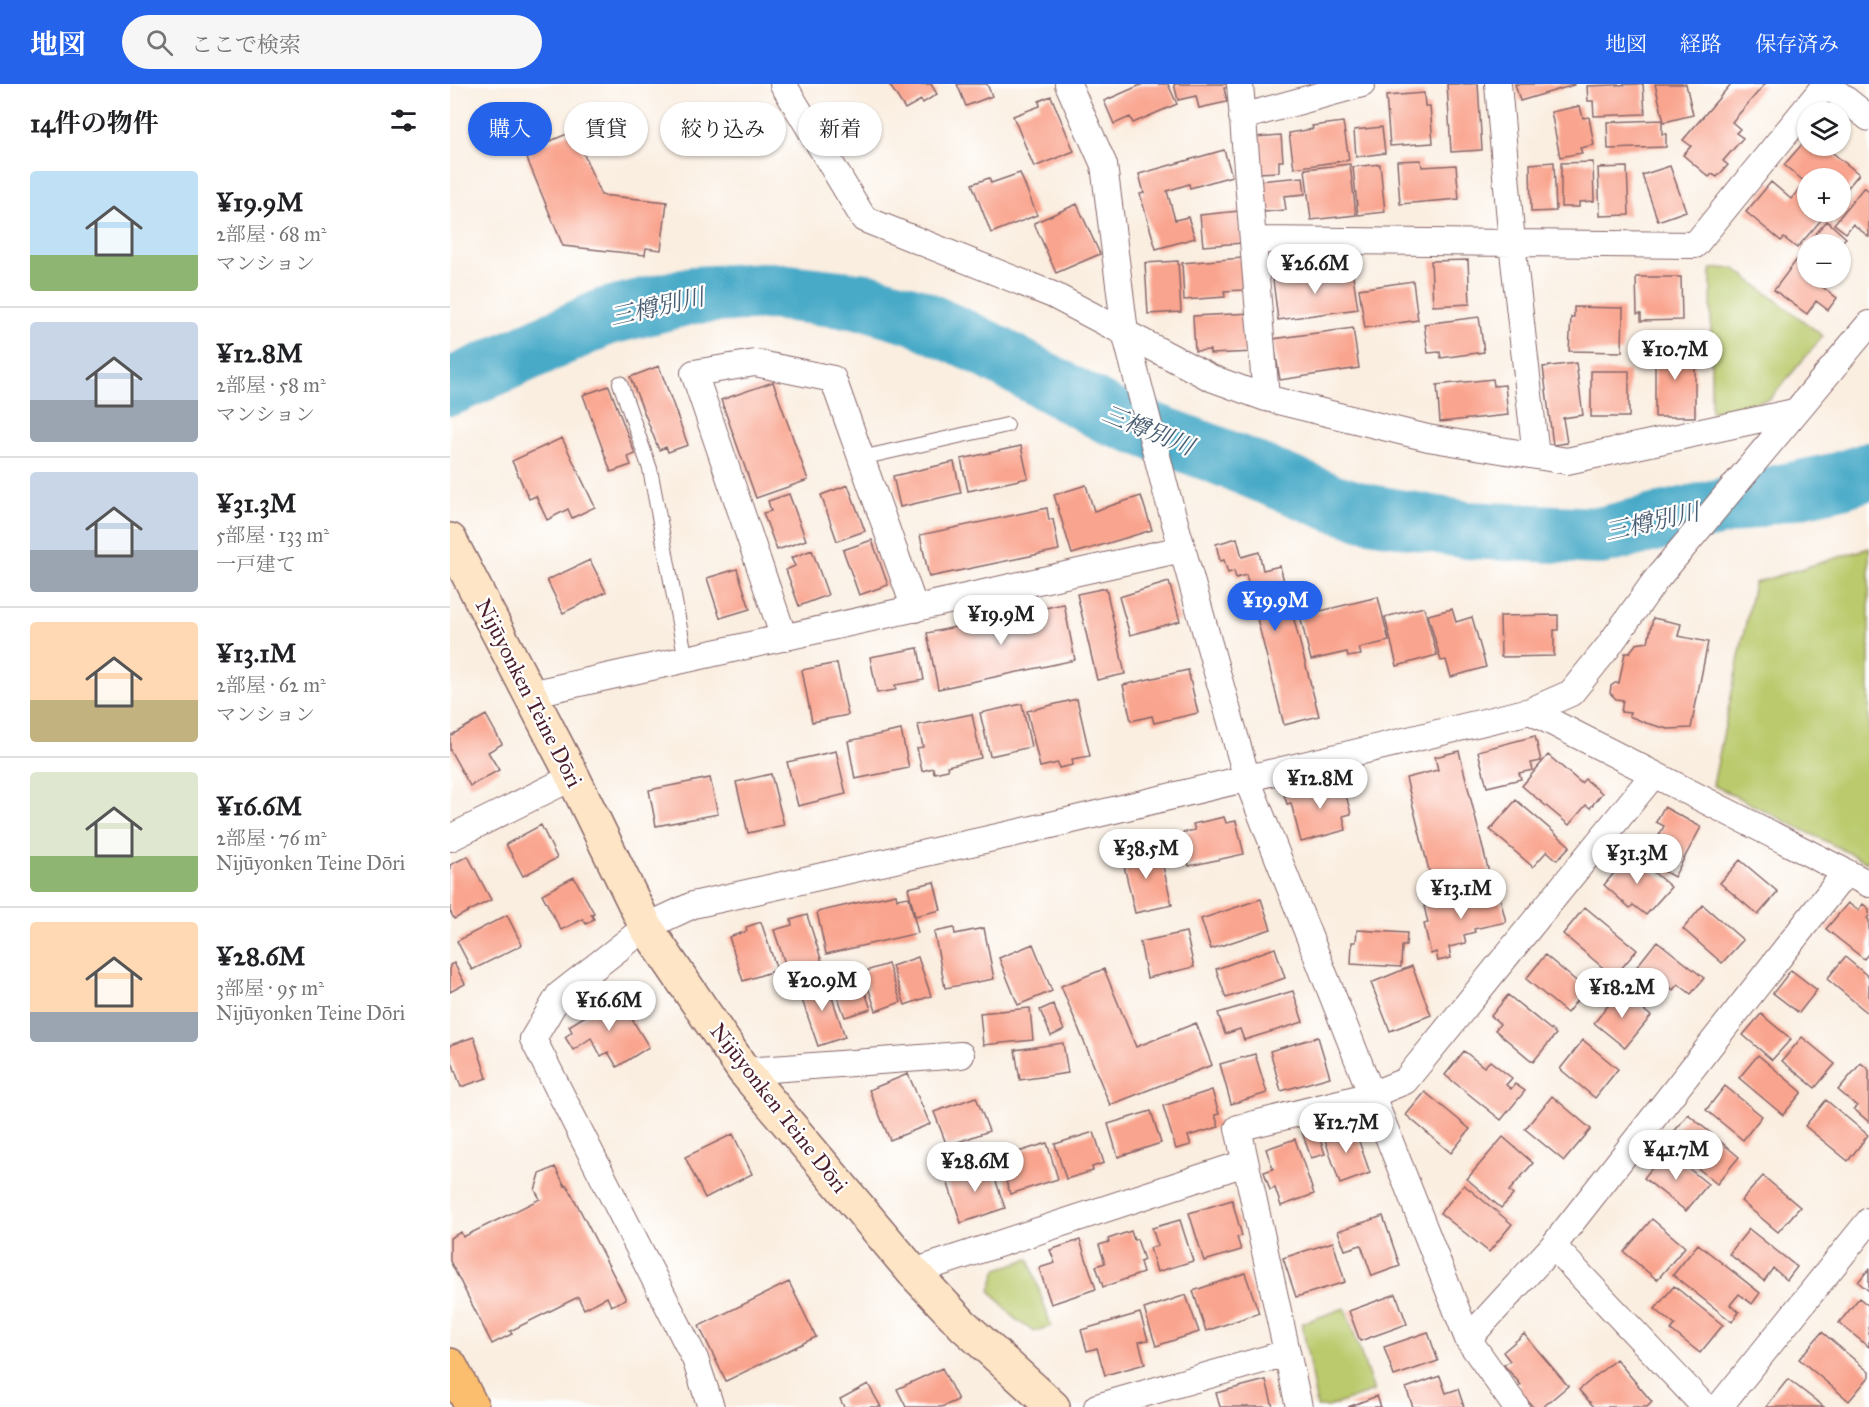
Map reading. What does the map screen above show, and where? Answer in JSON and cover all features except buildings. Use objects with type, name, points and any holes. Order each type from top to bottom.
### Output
[{"type":"highway","points":[[450,1365],[472,1407]]},
{"type":"street","points":[[783,84],[864,219],[1053,295],[1211,378],[1266,398],[1428,438],[1567,461],[1794,412]]},
{"type":"street","points":[[1068,84],[1104,165],[1125,333],[1166,491],[1247,779],[1468,1339],[1516,1407]]},
{"type":"street","points":[[1240,84],[1266,398]]},
{"type":"street","points":[[1242,117],[1362,84]]},
{"type":"street","points":[[1498,84],[1512,243],[1536,456]]},
{"type":"street","points":[[1253,240],[1695,244],[1826,84],[1869,118]]},
{"type":"street","points":[[711,1407],[695,1359],[533,1039],[559,995],[646,927],[693,905],[1247,779],[1530,711],[1570,693],[1608,647],[1655,581],[1869,324]]},
{"type":"street","points":[[784,638],[694,373],[755,363],[833,379],[915,609]]},
{"type":"street","name":"Nijūyonken Teine Dōri","points":[[450,540],[573,777],[646,927],[744,1071],[913,1272],[963,1325],[1053,1407]]},
{"type":"street","points":[[530,694],[1182,549]]},
{"type":"street","points":[[1530,711],[1869,884]]},
{"type":"street","points":[[1299,1407],[1238,1128],[1371,1095],[1405,1081],[1654,774]]},
{"type":"street","points":[[450,838],[573,777]]},
{"type":"street","points":[[1468,1339],[1553,1246],[1846,872]]},
{"type":"street","points":[[744,1071],[961,1055]]},
{"type":"street","points":[[913,1272],[1245,1163]]},
{"type":"street","points":[[1719,1407],[1869,1221]]},
{"type":"street","points":[[1553,1246],[1705,1407]]},
{"type":"street","points":[[1098,1407],[1287,1353]]},
{"type":"lane","points":[[620,383],[650,469],[687,660]]},
{"type":"lane","points":[[861,458],[1008,425]]},
{"type":"green space","points":[[1734,268],[1823,336],[1770,399],[1711,412],[1711,269]]},
{"type":"green space","points":[[1869,548],[1869,863],[1713,785],[1754,583]]},
{"type":"green space","points":[[1029,1259],[1051,1326],[1034,1332],[1014,1318],[990,1290],[997,1269]]},
{"type":"green space","points":[[1345,1308],[1374,1391],[1328,1407],[1317,1407],[1302,1323]]},
{"type":"waterway","name":"三樽別川","points":[[450,387],[605,317],[693,295],[771,291],[868,302],[915,316],[984,348],[1108,415],[1214,454],[1331,502],[1364,512],[1467,530],[1600,536],[1838,481],[1869,471]]}]
